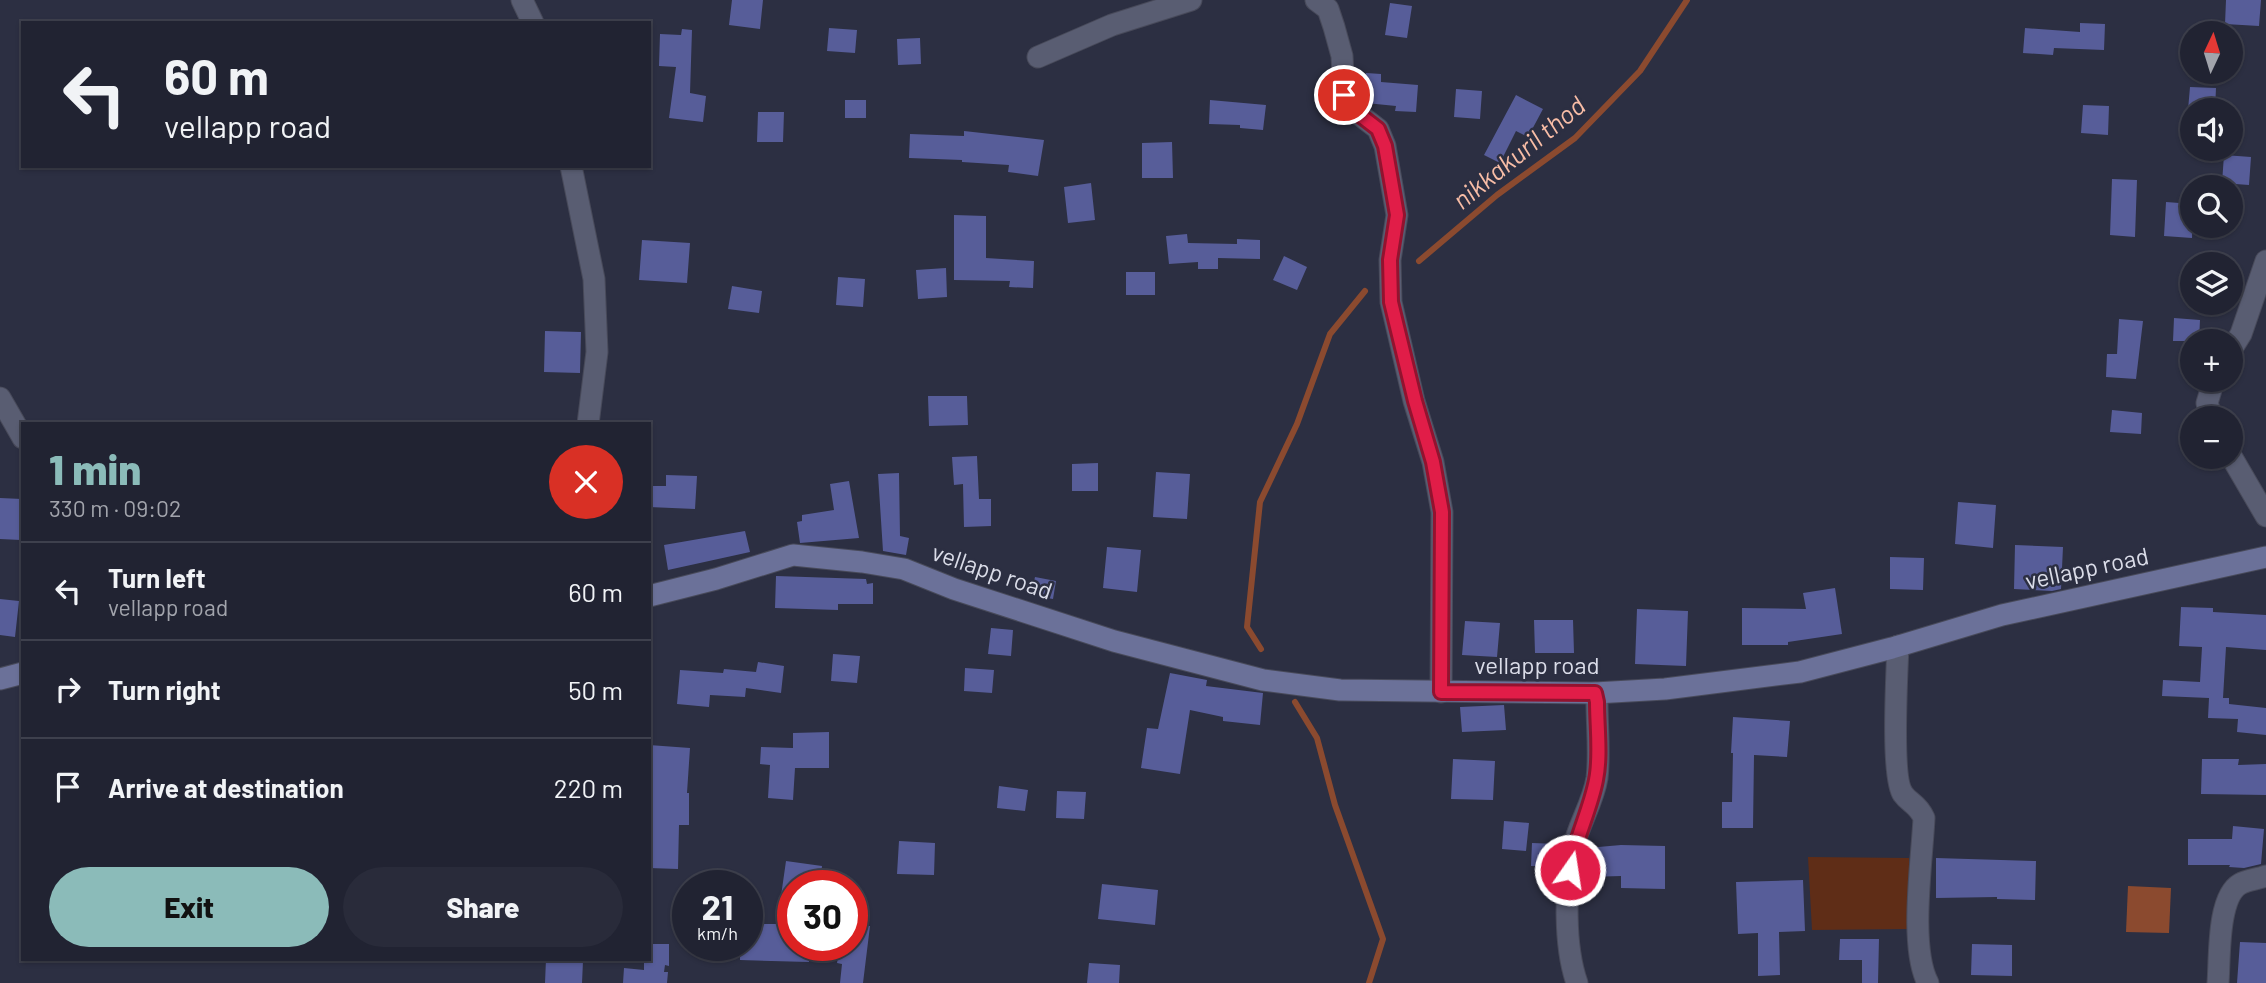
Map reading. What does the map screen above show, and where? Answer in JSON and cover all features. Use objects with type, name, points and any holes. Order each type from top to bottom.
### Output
[{"type":"main road","name":"vellapp road","points":[[651,595],[793,555],[862,562],[904,569],[954,589],[1114,641],[1263,680],[1340,690],[1595,693],[1665,689],[1800,672],[2002,615],[2266,557]]},
{"type":"main road","points":[[0,679],[21,674]]},
{"type":"street","points":[[522,0],[532,21]]},
{"type":"street","points":[[1038,57],[1112,25],[1191,0]]},
{"type":"street","points":[[1316,0],[1328,9],[1334,27],[1342,56],[1344,95],[1356,112],[1378,129],[1397,215],[1390,260],[1391,302],[1433,462],[1442,512],[1441,692]]},
{"type":"street","points":[[571,168],[594,279],[597,352],[588,422]]},
{"type":"street","points":[[2243,329],[2266,261]]},
{"type":"street","points":[[0,398],[21,435]]},
{"type":"street","points":[[2239,469],[2266,516]]},
{"type":"street","points":[[1898,646],[1898,779],[1902,793],[1919,806],[1924,818],[1917,943],[1922,971],[1928,983]]},
{"type":"street","points":[[1577,983],[1569,941],[1569,897],[1573,847],[1587,814],[1597,777],[1595,693]]},
{"type":"street","points":[[2218,983],[2226,902],[2238,885],[2266,876]]},
{"type":"shaded area","points":[[1808,857],[1909,858],[1909,929],[1812,930]]},
{"type":"shaded area","points":[[2128,886],[2171,888],[2169,933],[2126,932]]},
{"type":"building","points":[[732,0],[763,0],[760,29],[729,25]]},
{"type":"building","points":[[2226,0],[2261,0],[2259,26],[2244,25],[2244,21],[2225,21]]},
{"type":"building","points":[[1390,3],[1412,6],[1407,38],[1385,35]]},
{"type":"building","points":[[2080,23],[2105,24],[2104,50],[2054,48],[2053,55],[2023,53],[2025,28],[2080,32]]},
{"type":"building","points":[[829,28],[857,30],[855,53],[827,51]]},
{"type":"building","points":[[682,29],[692,30],[690,93],[706,96],[703,122],[669,118],[676,67],[659,66],[660,34],[681,35]]},
{"type":"building","points":[[920,38],[921,64],[898,65],[897,39]]},
{"type":"building","points":[[1366,73],[1381,74],[1381,82],[1418,85],[1416,112],[1395,111],[1396,106],[1366,103]]},
{"type":"building","points":[[2190,87],[2216,88],[2216,98],[2189,98]]},
{"type":"building","points":[[1456,89],[1482,91],[1480,119],[1454,117]]},
{"type":"building","points":[[1516,95],[1543,109],[1528,137],[1516,131],[1500,163],[1484,155]]},
{"type":"building","points":[[845,100],[866,100],[866,118],[845,118]]},
{"type":"building","points":[[1210,100],[1266,105],[1263,130],[1240,128],[1240,125],[1209,124]]},
{"type":"building","points":[[2083,105],[2109,106],[2108,135],[2081,133]]},
{"type":"building","points":[[758,112],[784,112],[783,142],[757,142]]},
{"type":"building","points":[[964,131],[1044,140],[1038,176],[1008,172],[1009,165],[909,158],[910,134],[964,136]]},
{"type":"building","points":[[1172,142],[1173,178],[1142,178],[1142,143]]},
{"type":"building","points":[[2243,156],[2251,157],[2249,185],[2243,185],[2243,175],[2223,175],[2224,161],[2243,161]]},
{"type":"building","points":[[2112,179],[2137,180],[2135,237],[2110,235]]},
{"type":"building","points":[[1091,183],[1095,220],[1068,223],[1064,187]]},
{"type":"building","points":[[2166,202],[2180,203],[2180,237],[2164,236]]},
{"type":"building","points":[[954,215],[986,216],[986,258],[1034,261],[1033,288],[1009,287],[1010,281],[954,280]]},
{"type":"building","points":[[1187,234],[1188,243],[1237,244],[1237,239],[1260,240],[1260,259],[1218,258],[1218,269],[1198,269],[1198,262],[1169,264],[1166,236]]},
{"type":"building","points":[[642,240],[690,243],[687,283],[639,280]]},
{"type":"building","points":[[1284,256],[1307,267],[1297,290],[1273,280]]},
{"type":"building","points":[[946,268],[947,297],[918,299],[916,270]]},
{"type":"building","points":[[1126,272],[1155,272],[1155,295],[1126,295]]},
{"type":"building","points":[[838,277],[865,279],[863,307],[836,305]]},
{"type":"building","points":[[732,286],[762,291],[759,313],[728,309]]},
{"type":"building","points":[[2174,318],[2200,320],[2200,329],[2180,329],[2180,341],[2173,341]]},
{"type":"building","points":[[2119,319],[2143,321],[2136,379],[2106,377],[2107,354],[2117,354]]},
{"type":"building","points":[[545,331],[581,332],[580,373],[544,372]]},
{"type":"building","points":[[928,396],[967,396],[968,425],[929,426]]},
{"type":"building","points":[[2112,410],[2142,413],[2141,434],[2110,432]]},
{"type":"building","points":[[977,456],[979,499],[991,499],[991,526],[964,527],[963,484],[954,485],[952,457]]},
{"type":"building","points":[[1098,463],[1098,491],[1072,491],[1072,464]]},
{"type":"building","points":[[1156,472],[1190,474],[1187,519],[1153,517]]},
{"type":"building","points":[[899,473],[900,536],[909,538],[906,555],[883,551],[878,474]]},
{"type":"building","points":[[666,475],[697,476],[695,509],[651,507],[651,486],[666,486]]},
{"type":"building","points":[[849,481],[859,538],[800,543],[797,522],[802,521],[802,515],[834,510],[830,484]]},
{"type":"building","points":[[0,498],[21,499],[21,540],[0,539]]},
{"type":"building","points":[[1958,502],[1996,505],[1993,548],[1955,544]]},
{"type":"building","points":[[745,531],[750,552],[668,570],[664,545]]},
{"type":"building","points":[[2015,545],[2063,547],[2061,589],[2014,589]]},
{"type":"building","points":[[1107,547],[1141,550],[1137,592],[1103,588]]},
{"type":"building","points":[[1890,557],[1924,558],[1923,590],[1890,589]]},
{"type":"building","points":[[776,576],[866,579],[867,584],[873,583],[873,604],[838,604],[838,610],[775,608]]},
{"type":"building","points":[[1035,577],[1056,581],[1053,599],[1031,595]]},
{"type":"building","points":[[1835,588],[1842,634],[1788,642],[1788,645],[1742,645],[1742,608],[1806,609],[1803,593]]},
{"type":"building","points":[[0,599],[19,601],[15,637],[0,635]]},
{"type":"building","points":[[2181,607],[2266,615],[2266,650],[2226,647],[2223,698],[2229,698],[2229,704],[2266,708],[2266,735],[2237,732],[2238,719],[2208,718],[2209,698],[2162,696],[2163,680],[2200,682],[2202,647],[2179,646]]},
{"type":"building","points":[[1637,609],[1688,611],[1686,666],[1635,664]]},
{"type":"building","points":[[1534,620],[1573,620],[1574,653],[1535,653]]},
{"type":"building","points":[[1465,621],[1500,623],[1497,657],[1462,655]]},
{"type":"building","points":[[991,628],[1013,630],[1011,656],[988,654]]},
{"type":"building","points":[[833,654],[860,656],[857,683],[831,681]]},
{"type":"building","points":[[758,662],[784,666],[781,693],[746,688],[745,697],[710,695],[709,707],[677,704],[680,670],[723,673],[724,669],[756,672]]},
{"type":"building","points":[[965,668],[994,670],[992,693],[964,691]]},
{"type":"building","points":[[1170,673],[1207,680],[1206,686],[1263,693],[1260,725],[1223,721],[1223,717],[1190,710],[1180,774],[1141,768],[1147,728],[1158,729]]},
{"type":"building","points":[[1504,705],[1506,730],[1462,732],[1460,707]]},
{"type":"building","points":[[1733,717],[1790,721],[1787,757],[1754,755],[1753,828],[1722,828],[1722,802],[1732,802]]},
{"type":"building","points":[[829,732],[829,768],[795,768],[793,800],[768,798],[770,765],[760,764],[761,747],[793,748],[793,733]]},
{"type":"building","points":[[651,745],[690,748],[687,793],[689,825],[679,825],[678,869],[651,868]]},
{"type":"building","points":[[1453,759],[1495,761],[1493,800],[1451,799]]},
{"type":"building","points":[[2202,759],[2239,759],[2238,765],[2266,764],[2266,795],[2201,794]]},
{"type":"building","points":[[999,786],[1028,790],[1025,811],[997,808]]},
{"type":"building","points":[[1057,791],[1086,792],[1084,819],[1056,818]]},
{"type":"building","points":[[1504,821],[1529,823],[1526,851],[1502,849]]},
{"type":"building","points":[[2233,826],[2264,829],[2261,864],[2244,868],[2229,867],[2230,865],[2188,865],[2188,839],[2232,839]]},
{"type":"building","points":[[899,841],[935,843],[934,875],[897,874]]},
{"type":"building","points":[[1532,843],[1559,844],[1557,867],[1531,866]]},
{"type":"building","points":[[1621,845],[1665,846],[1665,889],[1621,888],[1621,876],[1588,877],[1587,848]]},
{"type":"building","points":[[1936,858],[2036,861],[2035,900],[1997,897],[1936,898]]},
{"type":"building","points":[[786,861],[822,866],[822,870],[785,870]]},
{"type":"building","points":[[1803,880],[1805,931],[1779,932],[1780,975],[1758,976],[1758,933],[1738,934],[1736,882]]},
{"type":"building","points":[[1102,884],[1158,890],[1155,925],[1098,919]]},
{"type":"building","points":[[763,924],[777,924],[777,961],[809,962],[763,961]]},
{"type":"building","points":[[1840,939],[1879,939],[1878,983],[1862,983],[1862,960],[1839,960]]},
{"type":"building","points":[[2240,942],[2266,943],[2266,983],[2237,983]]},
{"type":"building","points":[[651,944],[669,944],[669,966],[665,965],[664,972],[668,972],[667,983],[623,983],[624,968],[644,970],[644,961],[651,961]]},
{"type":"building","points":[[1972,944],[2012,945],[2012,976],[1971,975]]},
{"type":"building","points":[[546,961],[583,961],[582,983],[545,983]]},
{"type":"building","points":[[866,961],[863,983],[840,983],[842,964],[837,963]]},
{"type":"building","points":[[1089,963],[1120,965],[1119,983],[1087,983]]},
{"type":"waterway","name":"nikkakuril thod","points":[[1419,261],[1497,195],[1575,138],[1640,71],[1687,0]]},
{"type":"waterway","name":"nikkakuril thod","points":[[1261,649],[1247,627],[1260,502],[1297,424],[1330,334],[1365,291]]},
{"type":"waterway","points":[[1295,702],[1317,738],[1335,805],[1383,939],[1369,983]]},
{"type":"route","points":[[1344,95],[1356,112],[1378,129],[1385,146],[1397,215],[1390,260],[1391,302],[1433,462],[1442,512],[1441,692],[1595,693],[1597,777],[1587,814],[1573,847],[1570,870]]}]
